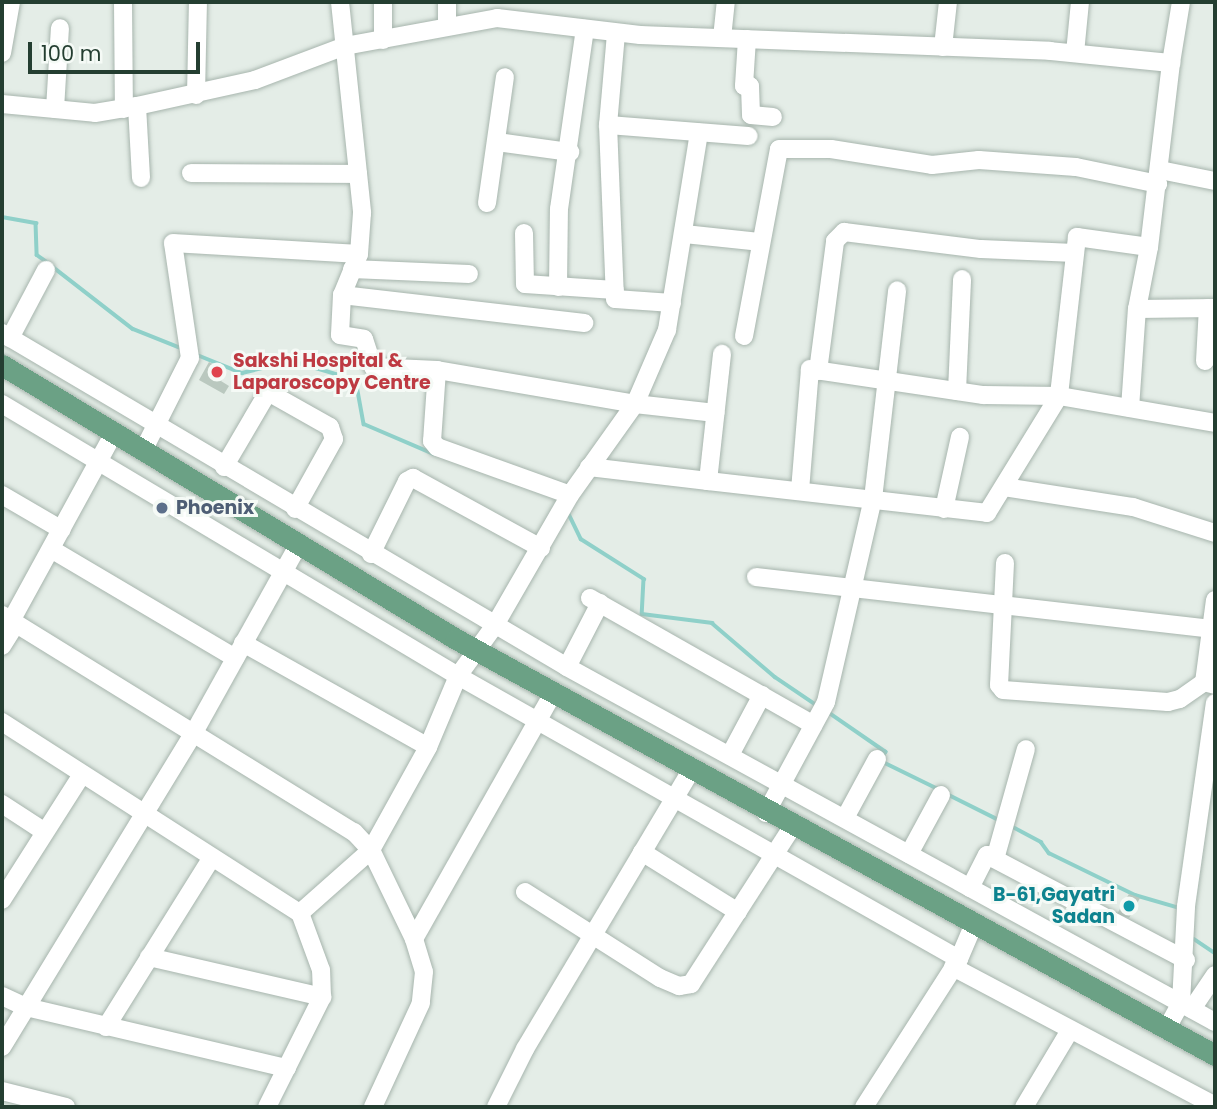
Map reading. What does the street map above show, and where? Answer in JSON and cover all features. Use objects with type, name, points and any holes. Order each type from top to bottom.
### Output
[{"type":"main road","points":[[2,365],[478,651],[766,813],[1215,1055]]},
{"type":"street","points":[[2,53],[11,2]]},
{"type":"street","points":[[123,2],[131,107],[141,178]]},
{"type":"street","points":[[196,95],[198,2]]},
{"type":"street","points":[[340,2],[358,174],[356,261],[342,295],[340,335],[364,339],[373,367],[438,370],[635,404],[715,413]]},
{"type":"street","points":[[383,2],[383,40]]},
{"type":"street","points":[[447,2],[447,25]]},
{"type":"street","points":[[722,38],[726,2]]},
{"type":"street","points":[[943,47],[948,2]]},
{"type":"street","points":[[1075,53],[1080,2]]},
{"type":"street","points":[[1130,408],[1137,309],[1149,247],[1181,2]]},
{"type":"street","points":[[2,104],[95,113],[196,95],[255,80],[345,47],[447,25],[497,10],[616,33],[1075,53],[1171,63]]},
{"type":"street","points":[[55,109],[60,27]]},
{"type":"street","points":[[558,287],[559,209],[570,152],[585,29]]},
{"type":"street","points":[[616,33],[608,125],[615,299],[671,303]]},
{"type":"street","points":[[747,39],[744,86],[750,86],[751,115],[773,117]]},
{"type":"street","points":[[487,203],[506,77]]},
{"type":"street","points":[[608,125],[749,136]]},
{"type":"street","points":[[300,913],[371,850],[428,747],[458,676],[495,625],[565,503],[635,404],[667,330],[699,133]]},
{"type":"street","points":[[497,142],[570,152]]},
{"type":"street","points":[[744,336],[775,156],[784,147],[831,149],[932,164],[979,160],[1215,181]]},
{"type":"street","points":[[191,173],[358,174]]},
{"type":"street","points":[[818,371],[835,241],[844,232],[981,249],[1075,253]]},
{"type":"street","points":[[524,233],[525,284],[615,290]]},
{"type":"street","points":[[684,234],[760,242]]},
{"type":"street","points":[[589,467],[987,513],[1059,396],[1077,237],[1149,247]]},
{"type":"street","points":[[144,451],[190,358],[173,243],[469,274]]},
{"type":"street","points":[[46,270],[6,336],[370,554],[567,667],[909,854],[972,883],[1185,1002],[1215,1022]]},
{"type":"street","points":[[957,391],[962,279]]},
{"type":"street","points":[[766,813],[785,785],[821,713],[853,591],[873,499],[897,290]]},
{"type":"street","points":[[342,295],[584,323]]},
{"type":"street","points":[[1137,309],[1211,308],[1205,361]]},
{"type":"street","points":[[708,481],[722,354]]},
{"type":"street","points":[[438,370],[432,441],[437,447],[565,503]]},
{"type":"street","points":[[800,491],[807,373],[818,371],[957,391],[1059,396],[1215,423]]},
{"type":"street","points":[[224,467],[264,394],[271,391],[330,426],[334,435],[295,509]]},
{"type":"street","points":[[2,404],[458,676],[775,856],[1070,1030],[1215,1106]]},
{"type":"street","points":[[2,646],[10,620],[100,463],[114,433]]},
{"type":"street","points":[[944,509],[960,437]]},
{"type":"street","points":[[370,554],[407,481],[413,478],[541,548]]},
{"type":"street","points":[[1004,487],[1133,507],[1215,533]]},
{"type":"street","points":[[2,495],[62,530]]},
{"type":"street","points":[[2,1047],[192,736],[299,544]]},
{"type":"street","points":[[51,549],[239,651],[428,747]]},
{"type":"street","points":[[1005,563],[999,685],[1003,690],[1168,702],[1180,699],[1210,683],[1211,629],[1215,600]]},
{"type":"street","points":[[756,577],[853,591],[1211,629]]},
{"type":"street","points":[[567,667],[595,601],[762,695],[821,713]]},
{"type":"street","points":[[10,620],[192,736],[354,832],[371,850],[414,939],[424,972],[421,1003],[373,1107]]},
{"type":"street","points":[[414,939],[553,693]]},
{"type":"street","points":[[730,755],[762,695]]},
{"type":"street","points":[[1185,1002],[1186,906],[1215,703]]},
{"type":"street","points":[[2,722],[81,776],[300,913],[321,970],[322,997],[267,1107]]},
{"type":"street","points":[[995,859],[1026,749]]},
{"type":"street","points":[[845,818],[877,758]]},
{"type":"street","points":[[496,1107],[592,936],[691,770]]},
{"type":"street","points":[[2,900],[81,776]]},
{"type":"street","points":[[909,854],[941,795]]},
{"type":"street","points":[[2,804],[45,832]]},
{"type":"street","points":[[525,892],[592,936],[680,986],[691,984],[792,827]]},
{"type":"street","points":[[642,852],[738,912]]},
{"type":"street","points":[[972,883],[987,855],[1186,960]]},
{"type":"street","points":[[106,1027],[211,859]]},
{"type":"street","points":[[864,1107],[956,963],[973,926]]},
{"type":"street","points":[[149,957],[322,997]]},
{"type":"street","points":[[1167,1028],[1185,1002],[1215,975]]},
{"type":"street","points":[[2,996],[26,1007],[287,1068]]},
{"type":"street","points":[[1024,1107],[1070,1030]]},
{"type":"street","points":[[10,1098],[66,1107]]},
{"type":"building","points":[[209,362],[226,371],[221,381],[229,386],[224,394],[199,380]]},
{"type":"building","name":"B-61,Gayatri Sadan","points":[[1129,894],[1140,898],[1129,918],[1117,914]]},
{"type":"waterway","points":[[2,217],[36,223],[37,255],[47,262]]},
{"type":"waterway","points":[[53,267],[133,329],[181,348]]},
{"type":"waterway","points":[[195,354],[242,373],[292,361],[356,380],[364,424],[434,454]]},
{"type":"waterway","points":[[568,512],[581,539],[644,579],[642,614],[712,623],[775,677],[818,706]]},
{"type":"waterway","points":[[828,712],[886,752],[883,756]]},
{"type":"waterway","points":[[883,762],[938,789]]},
{"type":"waterway","points":[[945,793],[1001,821]]},
{"type":"waterway","points":[[1013,827],[1041,842],[1049,853],[1135,895],[1176,907]]},
{"type":"waterway","points":[[1194,939],[1215,953]]},
{"type":"place","name":"Sakshi Hospital & Laparoscopy Centre","points":[[217,372]]},
{"type":"place","name":"Phoenix","points":[[162,508]]},
{"type":"place","name":"B-61,Gayatri Sadan","points":[[1129,906]]}]
